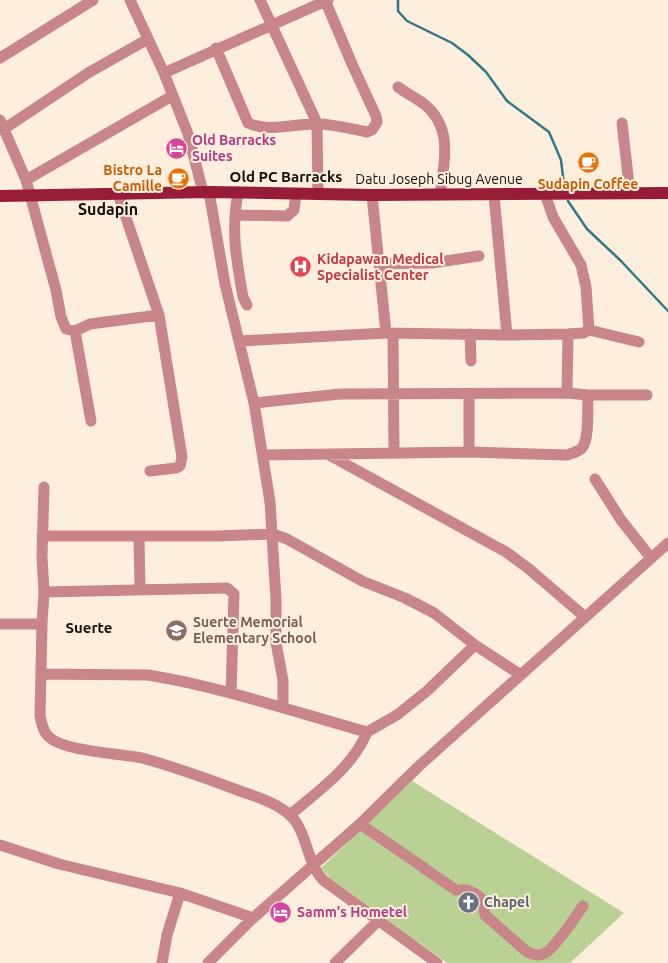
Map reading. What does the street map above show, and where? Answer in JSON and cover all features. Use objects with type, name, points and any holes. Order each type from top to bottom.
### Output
[{"type":"main road","name":"Datu Joseph Sibug Avenue","points":[[0,196],[206,192],[372,195],[668,193]]},
{"type":"street","points":[[0,58],[93,0]]},
{"type":"street","points":[[130,0],[164,73],[188,134],[206,192],[225,284],[254,403],[270,502],[276,643],[283,680],[283,708]]},
{"type":"street","points":[[260,0],[317,124],[318,194]]},
{"type":"street","points":[[164,73],[216,48],[326,0],[377,122],[372,130],[367,132],[317,124],[256,127],[248,123],[216,48]]},
{"type":"street","points":[[148,39],[2,125],[31,196],[64,327],[75,332],[90,324],[159,316]]},
{"type":"street","points":[[398,88],[425,105],[442,126],[444,155],[440,195]]},
{"type":"street","points":[[26,180],[172,96]]},
{"type":"street","points":[[622,123],[630,193]]},
{"type":"street","points":[[238,192],[235,214],[235,255],[243,297],[247,305]]},
{"type":"street","points":[[118,194],[159,316],[182,457],[180,466],[176,468],[150,470]]},
{"type":"street","points":[[235,214],[287,216],[294,210],[296,194]]},
{"type":"street","points":[[545,194],[553,217],[581,264],[586,287],[589,330]]},
{"type":"street","points":[[372,195],[390,333],[394,454]]},
{"type":"street","points":[[494,195],[507,336]]},
{"type":"street","points":[[380,264],[432,262],[479,256]]},
{"type":"street","points":[[240,341],[390,333],[507,336],[583,333],[589,330],[638,342]]},
{"type":"street","points":[[75,332],[91,421]]},
{"type":"street","points":[[470,334],[471,361]]},
{"type":"street","points":[[567,393],[568,334]]},
{"type":"street","points":[[254,403],[340,394],[567,393],[647,395]]},
{"type":"street","points":[[469,394],[469,452]]},
{"type":"street","points":[[263,455],[469,452],[568,455],[581,449],[584,444],[588,395]]},
{"type":"street","points":[[327,455],[506,552],[529,569],[585,618]]},
{"type":"street","points":[[595,479],[621,520],[651,558]]},
{"type":"street","points":[[44,487],[42,536],[44,592],[40,716],[48,737],[57,742],[80,748],[127,755],[163,764],[272,803],[290,815],[297,824],[313,867],[318,875],[437,963]]},
{"type":"street","points":[[42,536],[139,537],[272,534],[286,539],[362,580],[434,612],[475,644],[521,675]]},
{"type":"street","points":[[139,537],[140,590]]},
{"type":"street","points":[[208,963],[253,918],[313,867],[426,760],[668,543]]},
{"type":"street","points":[[44,592],[227,588],[234,594],[231,693]]},
{"type":"street","points":[[0,624],[42,624]]},
{"type":"street","points":[[290,815],[354,756],[367,732],[396,715],[427,691],[475,644]]},
{"type":"street","points":[[41,674],[148,675],[231,693],[367,732]]},
{"type":"street","points":[[360,824],[456,890],[467,890],[482,899],[485,915],[526,951],[534,955],[545,953],[583,906]]},
{"type":"street","points":[[0,845],[59,864],[180,892],[253,918]]},
{"type":"street","points":[[162,963],[167,935],[180,892]]},
{"type":"street","points":[[335,963],[378,921]]},
{"type":"green space","points":[[412,781],[624,913],[570,963],[447,963],[330,878],[321,868]]},
{"type":"waterway","points":[[398,0],[398,11],[407,21],[452,43],[468,55],[486,72],[507,101],[549,132],[561,160],[564,185]]},
{"type":"waterway","points":[[568,201],[587,229],[620,260],[668,311]]},
{"type":"place","name":"Old Barracks Suites","points":[[176,148]]},
{"type":"place","name":"Sudapin Coffee","points":[[588,162]]},
{"type":"place","name":"Bistro La Camille","points":[[178,178]]},
{"type":"place","name":"Kidapawan Medical Specialist Center","points":[[301,267]]},
{"type":"place","name":"Suerte Memorial Elementary School","points":[[177,630]]},
{"type":"place","name":"Chapel","points":[[468,902]]},
{"type":"place","name":"Samm's Hometel","points":[[281,912]]},
{"type":"district","name":"Old PC Barracks","points":[[286,177]]},
{"type":"district","name":"Sudapin","points":[[108,209]]},
{"type":"district","name":"Suerte","points":[[89,628]]}]
